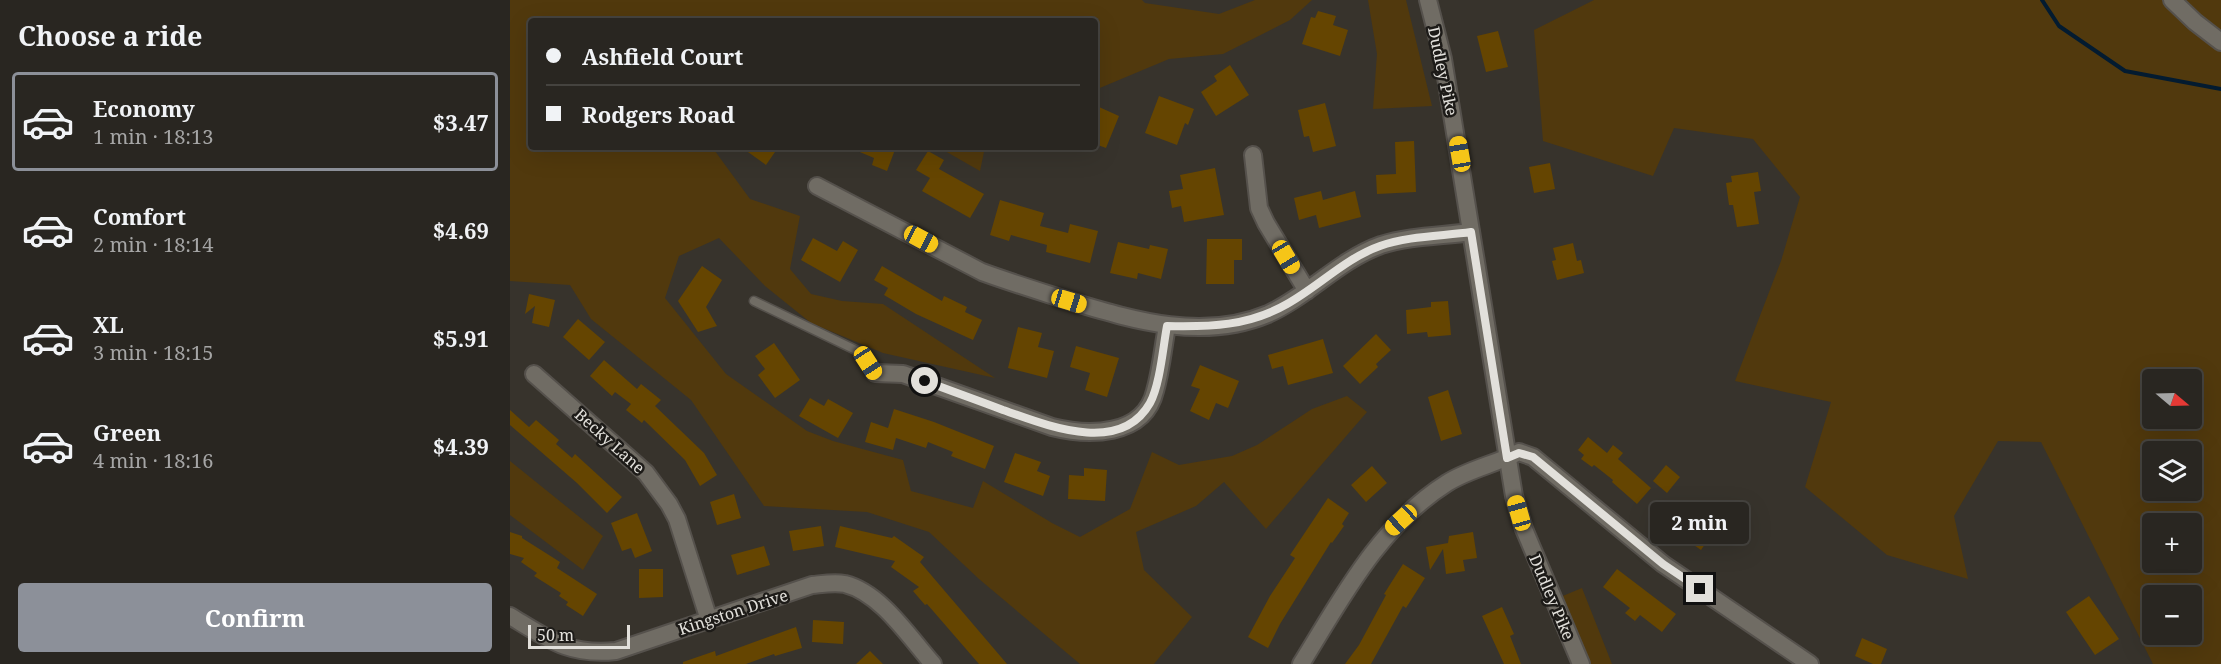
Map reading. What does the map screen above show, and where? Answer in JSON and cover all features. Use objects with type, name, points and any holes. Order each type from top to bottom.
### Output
[{"type":"street","name":"Dudley Pike","points":[[1428,0],[1443,58],[1514,496],[1524,529],[1581,664]]},
{"type":"street","points":[[2172,0],[2221,42]]},
{"type":"street","points":[[1253,155],[1259,208],[1307,291]]},
{"type":"street","points":[[817,186],[982,272],[1131,320],[1167,326],[1212,326],[1248,321],[1288,304],[1354,259],[1381,246],[1471,232]]},
{"type":"street","points":[[875,373],[903,374],[1067,431],[1107,431],[1130,423],[1150,404],[1155,392],[1167,326]]},
{"type":"street","name":"Becky Lane","points":[[534,374],[646,473],[652,481],[677,519],[709,620]]},
{"type":"street","points":[[1301,664],[1360,570],[1386,534],[1448,483],[1481,467],[1519,453],[1533,457],[1663,564],[1810,664]]},
{"type":"street","name":"Kingston Drive","points":[[510,616],[563,647],[601,652],[616,651],[812,585],[836,583],[870,595],[933,664]]},
{"type":"lane","points":[[754,301],[862,353],[875,373]]},
{"type":"shaded area","points":[[510,0],[1142,0],[1145,3],[1219,14],[1255,0],[1312,0],[1290,20],[1223,54],[1169,59],[1098,89],[1098,18],[528,18],[528,150],[714,150],[750,199],[800,216],[790,269],[811,294],[842,301],[883,304],[995,378],[883,353],[811,323],[765,286],[719,238],[679,256],[665,298],[726,374],[807,431],[833,441],[903,460],[911,491],[973,508],[983,481],[1052,523],[1080,537],[1130,509],[1152,452],[1179,465],[1232,456],[1257,445],[1312,409],[1347,396],[1367,412],[1266,529],[1224,482],[1196,506],[1136,532],[1144,570],[1192,617],[1154,664],[1080,664],[979,579],[929,532],[867,512],[764,506],[691,400],[591,319],[570,285],[510,281]]},
{"type":"shaded area","points":[[1368,0],[1406,0],[1432,106],[1373,109],[1377,54]]},
{"type":"shaded area","points":[[1594,0],[2221,0],[2221,664],[2153,664],[2143,645],[2202,645],[2202,585],[2142,585],[2142,642],[2041,442],[1998,441],[1954,516],[1968,579],[1887,555],[1805,487],[1831,402],[1735,381],[1781,261],[1800,197],[1753,139],[1674,128],[1653,176],[1543,141],[1534,30]]},
{"type":"shaded area","points":[[943,150],[984,150],[980,171]]},
{"type":"shaded area","points":[[510,461],[603,536],[583,570],[510,515]]},
{"type":"shaded area","points":[[1582,588],[1612,664],[1581,664],[1553,600]]},
{"type":"building","points":[[1318,11],[1336,16],[1333,25],[1348,30],[1340,56],[1302,44],[1311,17],[1315,18]]},
{"type":"building","points":[[1498,31],[1508,67],[1486,72],[1477,36]]},
{"type":"building","points":[[1230,65],[1249,95],[1216,116],[1201,92],[1217,81],[1214,76]]},
{"type":"building","points":[[1159,96],[1194,109],[1188,125],[1185,123],[1177,145],[1145,133]]},
{"type":"building","points":[[1325,103],[1336,146],[1313,152],[1309,136],[1304,137],[1298,110]]},
{"type":"building","points":[[1099,107],[1119,116],[1106,148],[1098,145]]},
{"type":"building","points":[[1414,141],[1416,192],[1377,194],[1376,175],[1396,174],[1395,142]]},
{"type":"building","points":[[745,150],[772,150],[775,152],[766,165]]},
{"type":"building","points":[[855,150],[895,150],[887,171],[872,165],[874,158]]},
{"type":"building","points":[[928,151],[944,160],[939,169],[984,194],[970,218],[922,191],[930,178],[916,170]]},
{"type":"building","points":[[1550,163],[1555,189],[1534,193],[1529,167]]},
{"type":"building","points":[[1215,168],[1224,215],[1184,222],[1181,206],[1172,208],[1169,191],[1183,189],[1180,175]]},
{"type":"building","points":[[1758,172],[1761,191],[1754,192],[1759,224],[1737,227],[1733,205],[1729,205],[1726,183],[1732,182],[1731,176]]},
{"type":"building","points":[[1321,191],[1323,200],[1355,191],[1361,217],[1319,228],[1316,215],[1299,220],[1294,198]]},
{"type":"building","points":[[1000,200],[1044,213],[1040,226],[1068,233],[1070,224],[1098,231],[1090,263],[1046,252],[1047,245],[1011,235],[1009,241],[990,235]]},
{"type":"building","points":[[813,238],[837,251],[843,241],[858,250],[840,282],[801,260]]},
{"type":"building","points":[[1207,239],[1242,239],[1242,260],[1234,260],[1234,284],[1206,284]]},
{"type":"building","points":[[1118,242],[1149,249],[1150,245],[1168,249],[1161,279],[1138,273],[1137,279],[1110,273]]},
{"type":"building","points":[[1573,243],[1577,261],[1581,260],[1584,273],[1557,280],[1552,261],[1556,260],[1553,248]]},
{"type":"building","points":[[702,266],[722,280],[706,307],[717,326],[698,332],[678,301]]},
{"type":"building","points":[[882,266],[942,301],[944,296],[967,307],[965,312],[982,320],[973,340],[916,314],[884,295],[888,288],[874,280]]},
{"type":"building","points":[[529,294],[555,300],[549,327],[532,323],[535,306],[525,314]]},
{"type":"building","points":[[1448,301],[1451,335],[1428,337],[1427,332],[1407,334],[1406,310],[1431,307],[1431,302]]},
{"type":"building","points":[[578,319],[605,342],[589,360],[563,337]]},
{"type":"building","points":[[1018,327],[1042,333],[1038,347],[1054,351],[1047,378],[1008,368]]},
{"type":"building","points":[[1376,334],[1391,350],[1376,364],[1378,367],[1360,384],[1343,366]]},
{"type":"building","points":[[1323,339],[1333,373],[1288,385],[1283,366],[1272,369],[1268,355]]},
{"type":"building","points":[[774,343],[800,380],[775,398],[758,375],[765,369],[755,356]]},
{"type":"building","points":[[1076,346],[1119,358],[1107,397],[1085,390],[1090,373],[1070,367]]},
{"type":"building","points":[[604,360],[637,389],[641,384],[661,400],[655,406],[704,453],[717,475],[700,486],[685,460],[644,420],[642,423],[626,410],[631,404],[615,392],[612,396],[590,376]]},
{"type":"building","points":[[1200,365],[1239,381],[1228,408],[1216,403],[1209,420],[1190,411],[1200,389],[1191,386]]},
{"type":"building","points":[[1448,390],[1462,434],[1441,441],[1428,397]]},
{"type":"building","points":[[810,398],[824,406],[828,399],[853,413],[838,438],[799,416]]},
{"type":"building","points":[[894,409],[994,446],[985,469],[951,456],[953,452],[928,442],[926,448],[896,438],[893,450],[865,442],[871,422],[888,428]]},
{"type":"building","points":[[510,410],[529,427],[536,420],[559,440],[556,444],[572,458],[575,454],[622,497],[607,513],[577,483],[510,425]]},
{"type":"building","points":[[1588,437],[1607,453],[1613,445],[1623,453],[1618,459],[1651,488],[1637,504],[1612,482],[1613,480],[1594,465],[1592,467],[1581,459],[1584,455],[1578,450]]},
{"type":"building","points":[[1015,453],[1041,462],[1037,471],[1050,476],[1043,496],[1004,482]]},
{"type":"building","points":[[1666,465],[1680,477],[1667,493],[1653,481]]},
{"type":"building","points":[[1372,466],[1387,483],[1366,502],[1351,485]]},
{"type":"building","points":[[1084,468],[1107,470],[1105,501],[1068,499],[1069,475],[1084,476]]},
{"type":"building","points":[[734,494],[741,518],[717,525],[710,502]]},
{"type":"building","points":[[1328,498],[1349,513],[1342,524],[1344,526],[1331,542],[1280,624],[1268,648],[1248,637],[1270,596],[1295,558],[1290,555]]},
{"type":"building","points":[[1681,508],[1714,531],[1701,550],[1668,527]]},
{"type":"building","points":[[637,513],[652,551],[635,558],[631,548],[622,551],[611,523]]},
{"type":"building","points":[[821,526],[824,546],[793,551],[789,531]]},
{"type":"building","points":[[840,526],[892,538],[894,536],[924,557],[920,562],[1007,664],[979,664],[913,591],[919,587],[891,567],[895,561],[835,547]]},
{"type":"building","points":[[510,532],[522,536],[560,562],[557,568],[597,594],[583,616],[566,605],[568,602],[559,596],[561,593],[534,576],[537,573],[521,562],[524,558],[510,554]]},
{"type":"building","points":[[1473,532],[1477,558],[1463,560],[1465,571],[1446,574],[1443,549],[1430,570],[1426,547],[1448,543],[1449,536]]},
{"type":"building","points":[[764,546],[770,565],[737,575],[731,555]]},
{"type":"building","points":[[1403,564],[1425,578],[1406,608],[1403,606],[1371,664],[1345,664],[1359,645],[1386,595],[1384,594]]},
{"type":"building","points":[[639,569],[663,569],[663,597],[639,598]]},
{"type":"building","points":[[1617,569],[1676,614],[1662,632],[1640,615],[1635,621],[1625,613],[1630,608],[1603,587]]},
{"type":"building","points":[[2089,596],[2119,639],[2095,655],[2066,612]]},
{"type":"building","points":[[1502,607],[1514,634],[1510,636],[1521,664],[1504,664],[1482,616]]},
{"type":"building","points":[[813,620],[844,622],[843,644],[812,642]]},
{"type":"building","points":[[796,627],[802,648],[775,656],[774,654],[746,664],[683,664],[683,662],[715,651],[716,656]]},
{"type":"building","points":[[1862,638],[1887,649],[1881,664],[1873,664],[1855,656]]},
{"type":"building","points":[[870,651],[883,664],[856,664]]},
{"type":"waterway","points":[[2042,0],[2059,26],[2125,71],[2221,89]]},
{"type":"route","points":[[925,381],[1067,431],[1092,432],[1119,428],[1141,415],[1150,404],[1155,392],[1167,326],[1203,327],[1248,321],[1288,304],[1354,259],[1381,246],[1471,232],[1507,458],[1519,453],[1533,457],[1663,564],[1700,589]]}]
